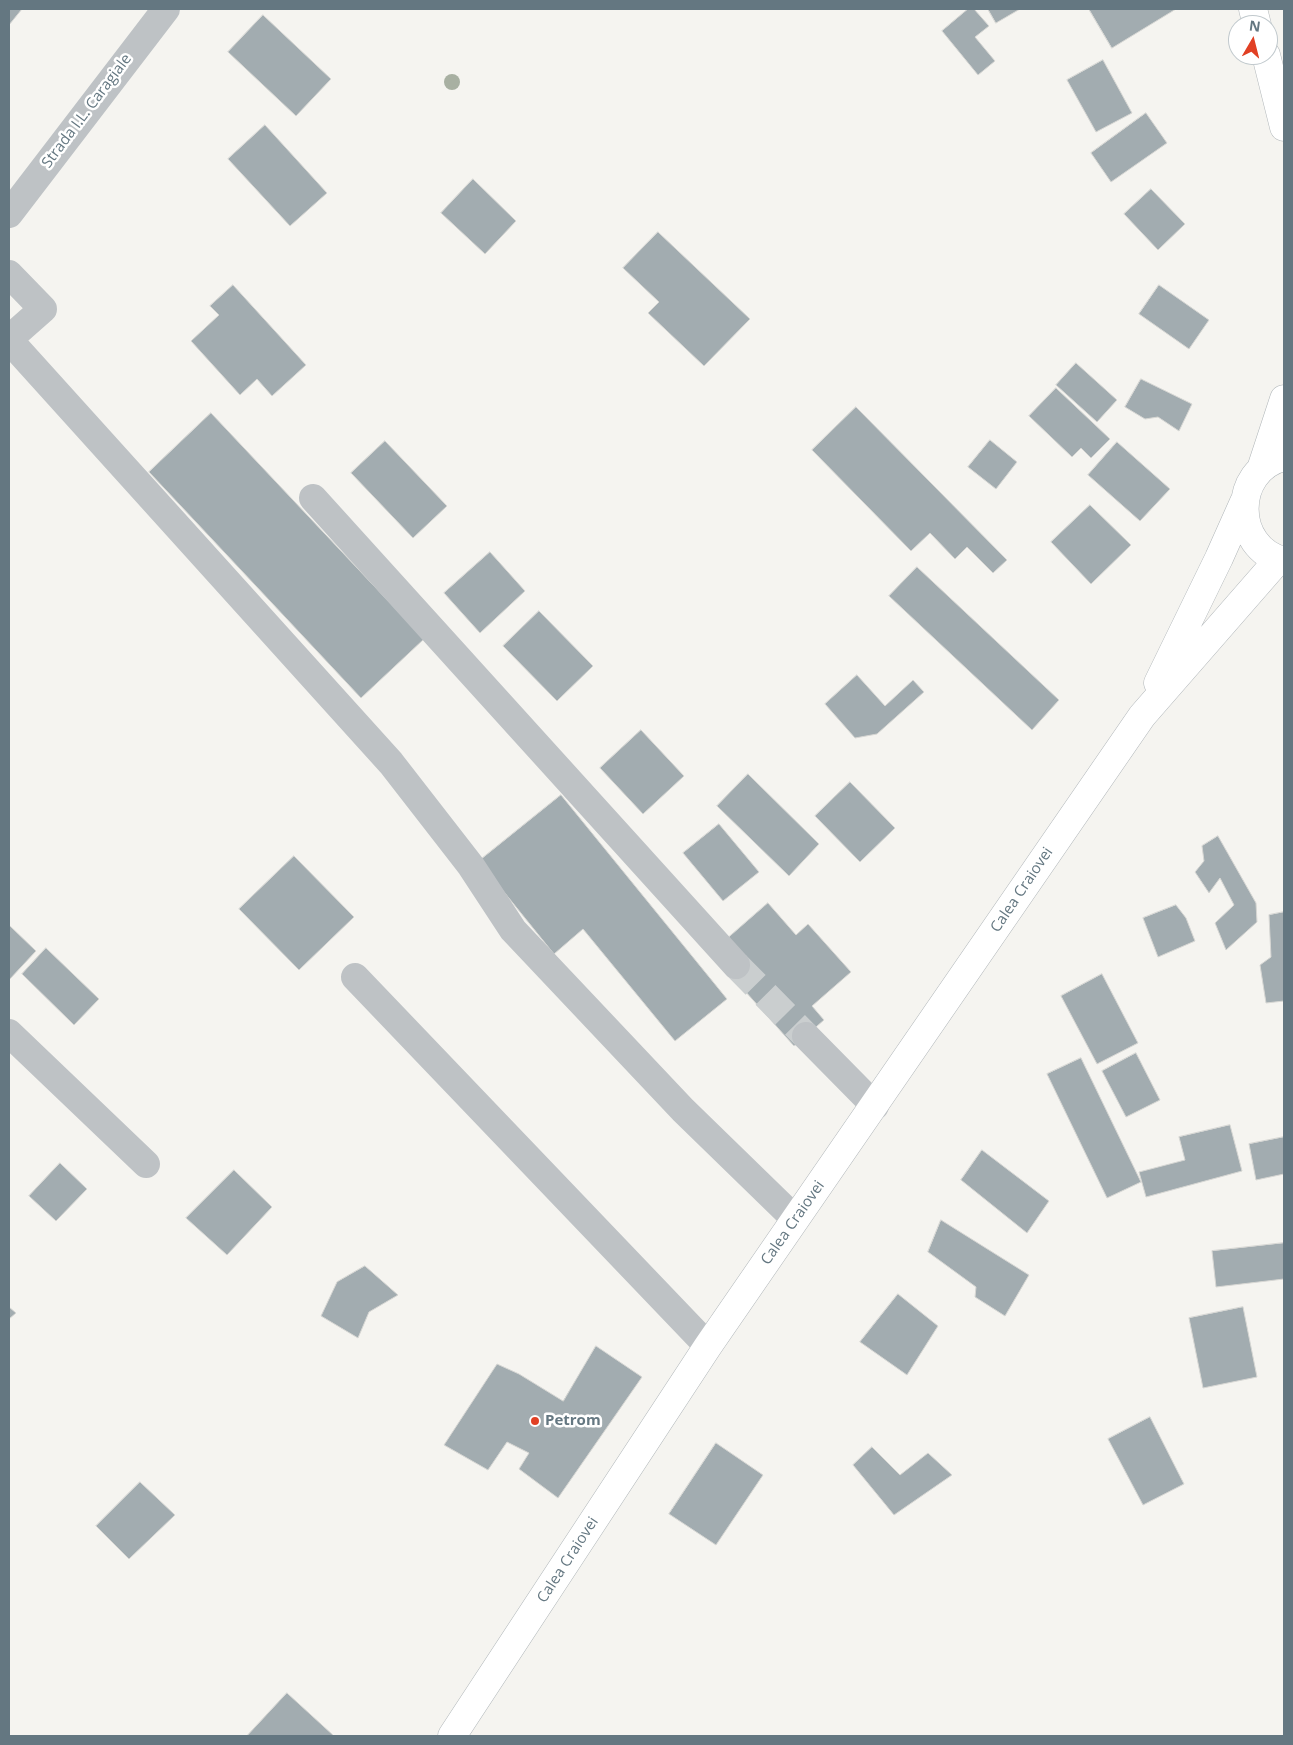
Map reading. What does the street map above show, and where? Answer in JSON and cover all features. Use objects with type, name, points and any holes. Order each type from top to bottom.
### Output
[{"type":"main road","points":[[1268,65],[1284,127]]},
{"type":"main road","points":[[1273,463],[1284,399]]},
{"type":"main road","name":"Calea Craiovei","points":[[1142,716],[1219,558],[1250,484],[1273,463]]},
{"type":"main road","points":[[1244,502],[1245,520],[1252,536],[1263,550],[1281,560]]},
{"type":"main road","name":"Calea Craiovei","points":[[452,1736],[708,1346],[1142,716],[1281,560]]},
{"type":"street","name":"Strada I.L. Caragiale","points":[[9,214],[166,9]]},
{"type":"street","points":[[9,274],[43,308],[9,339],[391,763],[465,859],[513,930],[683,1110],[795,1219]]},
{"type":"street","points":[[313,498],[736,965]]},
{"type":"street","points":[[355,977],[708,1346]]},
{"type":"street","points":[[9,1033],[146,1164]]},
{"type":"street","points":[[806,1036],[875,1106]]},
{"type":"building","points":[[9,9],[22,9],[9,25]]},
{"type":"building","points":[[968,9],[974,9],[989,26],[975,37],[995,61],[978,75],[942,31]]},
{"type":"building","points":[[988,9],[1020,9],[996,23]]},
{"type":"building","points":[[1089,9],[1176,9],[1112,48]]},
{"type":"building","points":[[263,15],[331,79],[296,116],[228,52]]},
{"type":"building","points":[[1103,60],[1132,113],[1096,132],[1067,80]]},
{"type":"building","points":[[1146,113],[1167,143],[1111,182],[1091,153]]},
{"type":"building","points":[[265,125],[327,193],[290,226],[228,159]]},
{"type":"building","points":[[473,179],[516,221],[485,254],[441,213]]},
{"type":"building","points":[[1151,189],[1185,224],[1158,250],[1124,214]]},
{"type":"building","points":[[658,232],[750,319],[704,366],[648,313],[659,302],[623,268]]},
{"type":"building","points":[[233,285],[306,365],[272,396],[257,379],[240,395],[191,341],[219,315],[210,306]]},
{"type":"building","points":[[1159,285],[1209,320],[1189,349],[1139,314]]},
{"type":"building","points":[[1076,363],[1117,400],[1097,422],[1056,385]]},
{"type":"building","points":[[1141,379],[1192,404],[1179,431],[1158,417],[1145,419],[1125,407]]},
{"type":"building","points":[[1056,388],[1110,439],[1091,458],[1081,448],[1072,457],[1029,416]]},
{"type":"building","points":[[856,407],[1007,560],[993,573],[967,547],[955,559],[930,533],[911,551],[812,450]]},
{"type":"building","points":[[211,413],[424,639],[361,698],[149,472]]},
{"type":"building","points":[[990,440],[1017,462],[996,489],[968,467]]},
{"type":"building","points":[[385,441],[447,506],[413,538],[351,473]]},
{"type":"building","points":[[1117,442],[1170,489],[1140,521],[1088,475]]},
{"type":"building","points":[[1090,505],[1131,545],[1091,584],[1051,542]]},
{"type":"building","points":[[490,552],[525,591],[480,633],[444,593]]},
{"type":"building","points":[[917,567],[1059,700],[1032,730],[889,596]]},
{"type":"building","points":[[539,611],[593,666],[557,701],[503,646]]},
{"type":"building","points":[[857,675],[885,706],[913,680],[924,692],[877,734],[855,738],[825,704]]},
{"type":"building","points":[[641,730],[684,776],[643,814],[600,768]]},
{"type":"building","points":[[748,774],[819,844],[789,876],[717,806]]},
{"type":"building","points":[[850,782],[895,828],[860,862],[815,816]]},
{"type":"building","points":[[561,795],[727,999],[675,1041],[583,929],[554,954],[479,861]]},
{"type":"building","points":[[719,824],[759,872],[723,901],[683,853]]},
{"type":"building","points":[[1218,836],[1256,903],[1257,922],[1226,950],[1215,923],[1234,905],[1220,878],[1209,893],[1195,872],[1204,861],[1202,846]]},
{"type":"building","points":[[294,856],[354,917],[299,970],[239,909]]},
{"type":"building","points":[[768,903],[796,935],[808,924],[851,972],[812,1006],[824,1020],[794,1046],[728,972],[729,937]]},
{"type":"building","points":[[1176,905],[1186,918],[1195,941],[1158,957],[1143,918]]},
{"type":"building","points":[[1284,912],[1284,1001],[1266,1003],[1260,965],[1271,957],[1269,915]]},
{"type":"building","points":[[9,925],[36,951],[9,980]]},
{"type":"building","points":[[46,948],[99,999],[74,1025],[22,974]]},
{"type":"building","points":[[1102,974],[1138,1043],[1097,1064],[1061,996]]},
{"type":"building","points":[[1136,1053],[1160,1100],[1126,1117],[1102,1071]]},
{"type":"building","points":[[1081,1058],[1141,1182],[1107,1198],[1047,1074]]},
{"type":"building","points":[[1230,1125],[1242,1171],[1146,1197],[1139,1172],[1185,1160],[1179,1137]]},
{"type":"building","points":[[1284,1137],[1284,1174],[1256,1180],[1249,1144]]},
{"type":"building","points":[[982,1150],[1049,1201],[1027,1233],[961,1180]]},
{"type":"building","points":[[60,1163],[87,1189],[56,1221],[29,1196]]},
{"type":"building","points":[[234,1170],[272,1207],[227,1255],[186,1218]]},
{"type":"building","points":[[941,1220],[1029,1275],[1005,1316],[975,1297],[976,1287],[928,1252]]},
{"type":"building","points":[[1284,1243],[1284,1279],[1216,1287],[1212,1251]]},
{"type":"building","points":[[365,1266],[398,1295],[369,1312],[358,1338],[321,1316],[337,1282]]},
{"type":"building","points":[[898,1294],[938,1326],[907,1375],[860,1342]]},
{"type":"building","points":[[9,1307],[16,1313],[9,1319]]},
{"type":"building","points":[[1243,1307],[1257,1377],[1203,1388],[1189,1318]]},
{"type":"building","name":"Petrom","points":[[596,1346],[642,1377],[558,1498],[519,1469],[529,1453],[507,1442],[488,1470],[444,1445],[497,1364],[519,1374],[563,1401]]},
{"type":"building","points":[[1150,1417],[1184,1484],[1143,1505],[1108,1439]]},
{"type":"building","points":[[716,1443],[763,1475],[716,1545],[669,1514]]},
{"type":"building","points":[[872,1447],[900,1475],[928,1453],[952,1475],[894,1515],[853,1465]]},
{"type":"building","points":[[140,1482],[175,1515],[129,1559],[96,1526]]},
{"type":"building","points":[[287,1693],[334,1736],[247,1736]]},
{"type":"tunnel","points":[[736,965],[806,1036]]},
{"type":"place","name":"Petrom","points":[[535,1421]]}]
